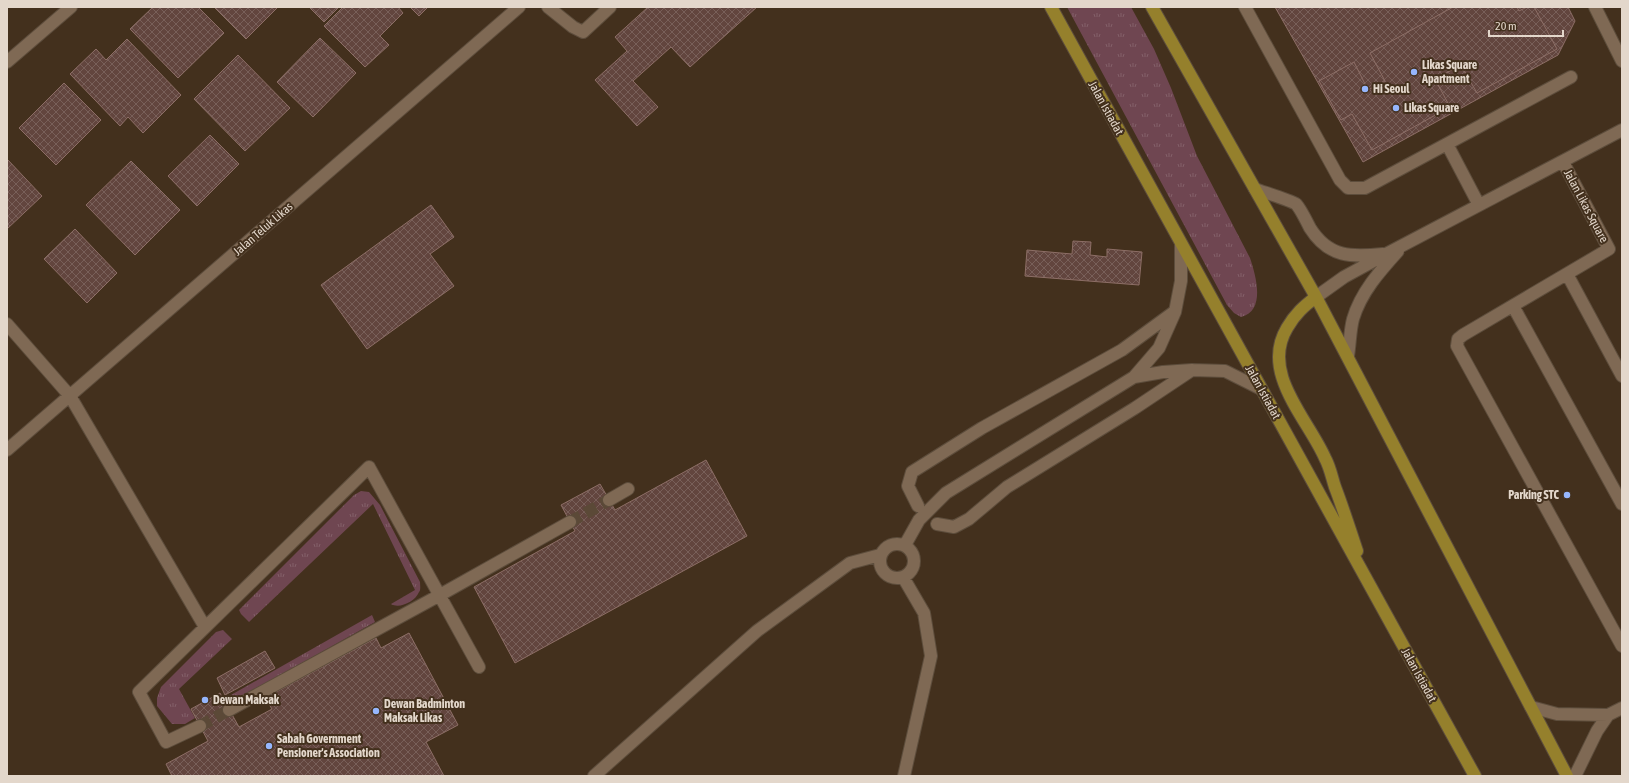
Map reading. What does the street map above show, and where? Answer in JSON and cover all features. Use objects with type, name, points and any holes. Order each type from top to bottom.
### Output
[{"type":"main road","name":"Jalan Istiadat","points":[[1051,7],[1475,776]]},
{"type":"main road","points":[[1152,7],[1348,356],[1567,776]]},
{"type":"main road","points":[[1316,297],[1303,306],[1281,338],[1279,355],[1281,373],[1289,394],[1325,458],[1368,582]]},
{"type":"street","points":[[7,62],[71,7]]},
{"type":"street","name":"Jalan Teluk Likas","points":[[7,450],[519,7]]},
{"type":"street","points":[[548,7],[573,27],[583,32],[610,7]]},
{"type":"street","points":[[1245,7],[1340,180],[1348,188],[1365,188],[1571,77]]},
{"type":"street","points":[[1595,7],[1622,61]]},
{"type":"street","points":[[1316,297],[1344,277],[1622,130]]},
{"type":"street","points":[[1447,144],[1479,205]]},
{"type":"street","name":"Jalan Likas Square","points":[[1563,162],[1609,249],[1567,274]]},
{"type":"street","points":[[1255,189],[1296,204],[1315,236],[1336,253],[1356,256],[1388,253]]},
{"type":"street","points":[[905,545],[919,520],[946,494],[1134,377],[1159,348],[1175,312],[1181,281],[1181,244]]},
{"type":"street","points":[[1348,356],[1353,319],[1362,297],[1376,276],[1403,246]]},
{"type":"street","points":[[1622,376],[1567,274],[1458,339],[1457,346],[1622,646]]},
{"type":"street","points":[[1513,306],[1622,504]]},
{"type":"street","points":[[918,506],[908,486],[912,472],[982,428],[1122,350],[1175,312]]},
{"type":"street","points":[[7,324],[70,396],[205,627]]},
{"type":"street","points":[[1134,377],[1163,372],[1192,370],[1225,371],[1261,389]]},
{"type":"street","points":[[937,524],[954,527],[968,519],[1007,487],[1135,408],[1192,370]]},
{"type":"street","points":[[200,726],[166,742],[139,692],[369,467],[479,667]]},
{"type":"street","points":[[609,500],[628,489]]},
{"type":"street","points":[[229,710],[570,522]]},
{"type":"street","points":[[594,776],[757,631],[850,563],[880,555],[888,546],[893,544],[905,545],[913,554],[914,559],[911,570],[903,577],[892,577],[883,571],[879,560],[880,555]]},
{"type":"street","points":[[903,577],[924,613],[931,656],[904,776]]},
{"type":"street","points":[[1531,707],[1557,714],[1608,715],[1622,708]]},
{"type":"street","points":[[1575,776],[1597,731],[1608,715]]},
{"type":"green space","points":[[1067,7],[1131,7],[1154,49],[1171,88],[1197,156],[1250,258],[1255,274],[1257,292],[1254,308],[1249,313],[1241,317],[1234,313],[1227,305]]},
{"type":"green space","points":[[361,491],[369,492],[380,505],[420,582],[420,590],[417,596],[406,604],[398,606],[391,604],[415,590],[373,504],[249,622],[239,610],[354,495]]},
{"type":"green space","points":[[372,615],[375,622],[227,705],[224,699]]},
{"type":"green space","points":[[223,630],[232,639],[179,689],[195,718],[185,724],[172,724],[157,706],[157,698],[161,687],[216,632]]},
{"type":"building","points":[[153,7],[198,7],[224,33],[178,78],[130,29]]},
{"type":"building","points":[[214,7],[278,7],[246,39]]},
{"type":"building","points":[[309,7],[339,7],[324,22]]},
{"type":"building","points":[[343,7],[398,7],[403,13],[380,36],[389,45],[365,67],[324,26]]},
{"type":"building","points":[[410,7],[428,7],[419,16]]},
{"type":"building","points":[[648,7],[757,7],[690,67],[671,47],[633,81],[658,107],[637,126],[595,80],[627,51],[615,37]]},
{"type":"building","name":"Likas Square","points":[[1275,7],[1568,7],[1575,21],[1558,55],[1363,162]]},
{"type":"building","name":"Likas Square Apartment","points":[[1453,7],[1517,7],[1519,11],[1527,7],[1534,7],[1557,49],[1477,93],[1461,65],[1435,79],[1450,107],[1372,150],[1352,114],[1341,120],[1319,81],[1354,62],[1368,90],[1385,81],[1370,53]]},
{"type":"building","points":[[320,38],[356,73],[313,117],[277,82]]},
{"type":"building","points":[[127,39],[181,95],[143,133],[128,117],[120,126],[70,74],[96,49],[106,60]]},
{"type":"building","points":[[238,55],[290,108],[245,151],[194,99]]},
{"type":"building","points":[[64,83],[101,120],[56,165],[19,128]]},
{"type":"building","points":[[210,135],[239,164],[197,206],[168,176]]},
{"type":"building","points":[[7,159],[42,196],[7,229]]},
{"type":"building","points":[[131,161],[180,210],[135,255],[86,205]]},
{"type":"building","points":[[431,205],[454,237],[430,254],[454,286],[367,349],[321,285]]},
{"type":"building","points":[[75,229],[117,273],[87,303],[44,259]]},
{"type":"building","points":[[1073,241],[1091,242],[1090,255],[1107,257],[1107,249],[1142,252],[1139,285],[1025,276],[1027,250],[1072,254]]},
{"type":"building","points":[[706,460],[747,536],[515,663],[474,587],[575,531],[561,505],[600,484],[615,510]]},
{"type":"building","points":[[409,633],[458,725],[426,742],[444,776],[172,776],[166,764],[208,741],[191,709],[220,693],[239,727],[272,709],[265,698],[376,638],[381,648]]},
{"type":"building","points":[[265,651],[275,668],[225,695],[217,678]]},
{"type":"tunnel","points":[[570,522],[609,500]]},
{"type":"tunnel","points":[[200,726],[229,710]]},
{"type":"place","name":"Likas Square Apartment","points":[[1414,72]]},
{"type":"place","name":"Hi Seoul","points":[[1365,89]]},
{"type":"place","name":"Likas Square","points":[[1396,108]]},
{"type":"place","name":"Parking STC","points":[[1567,495]]},
{"type":"place","name":"Dewan Maksak","points":[[205,700]]},
{"type":"place","name":"Dewan Badminton Maksak Likas","points":[[376,711]]},
{"type":"place","name":"Sabah Government Pensioner's Association","points":[[269,746]]}]
